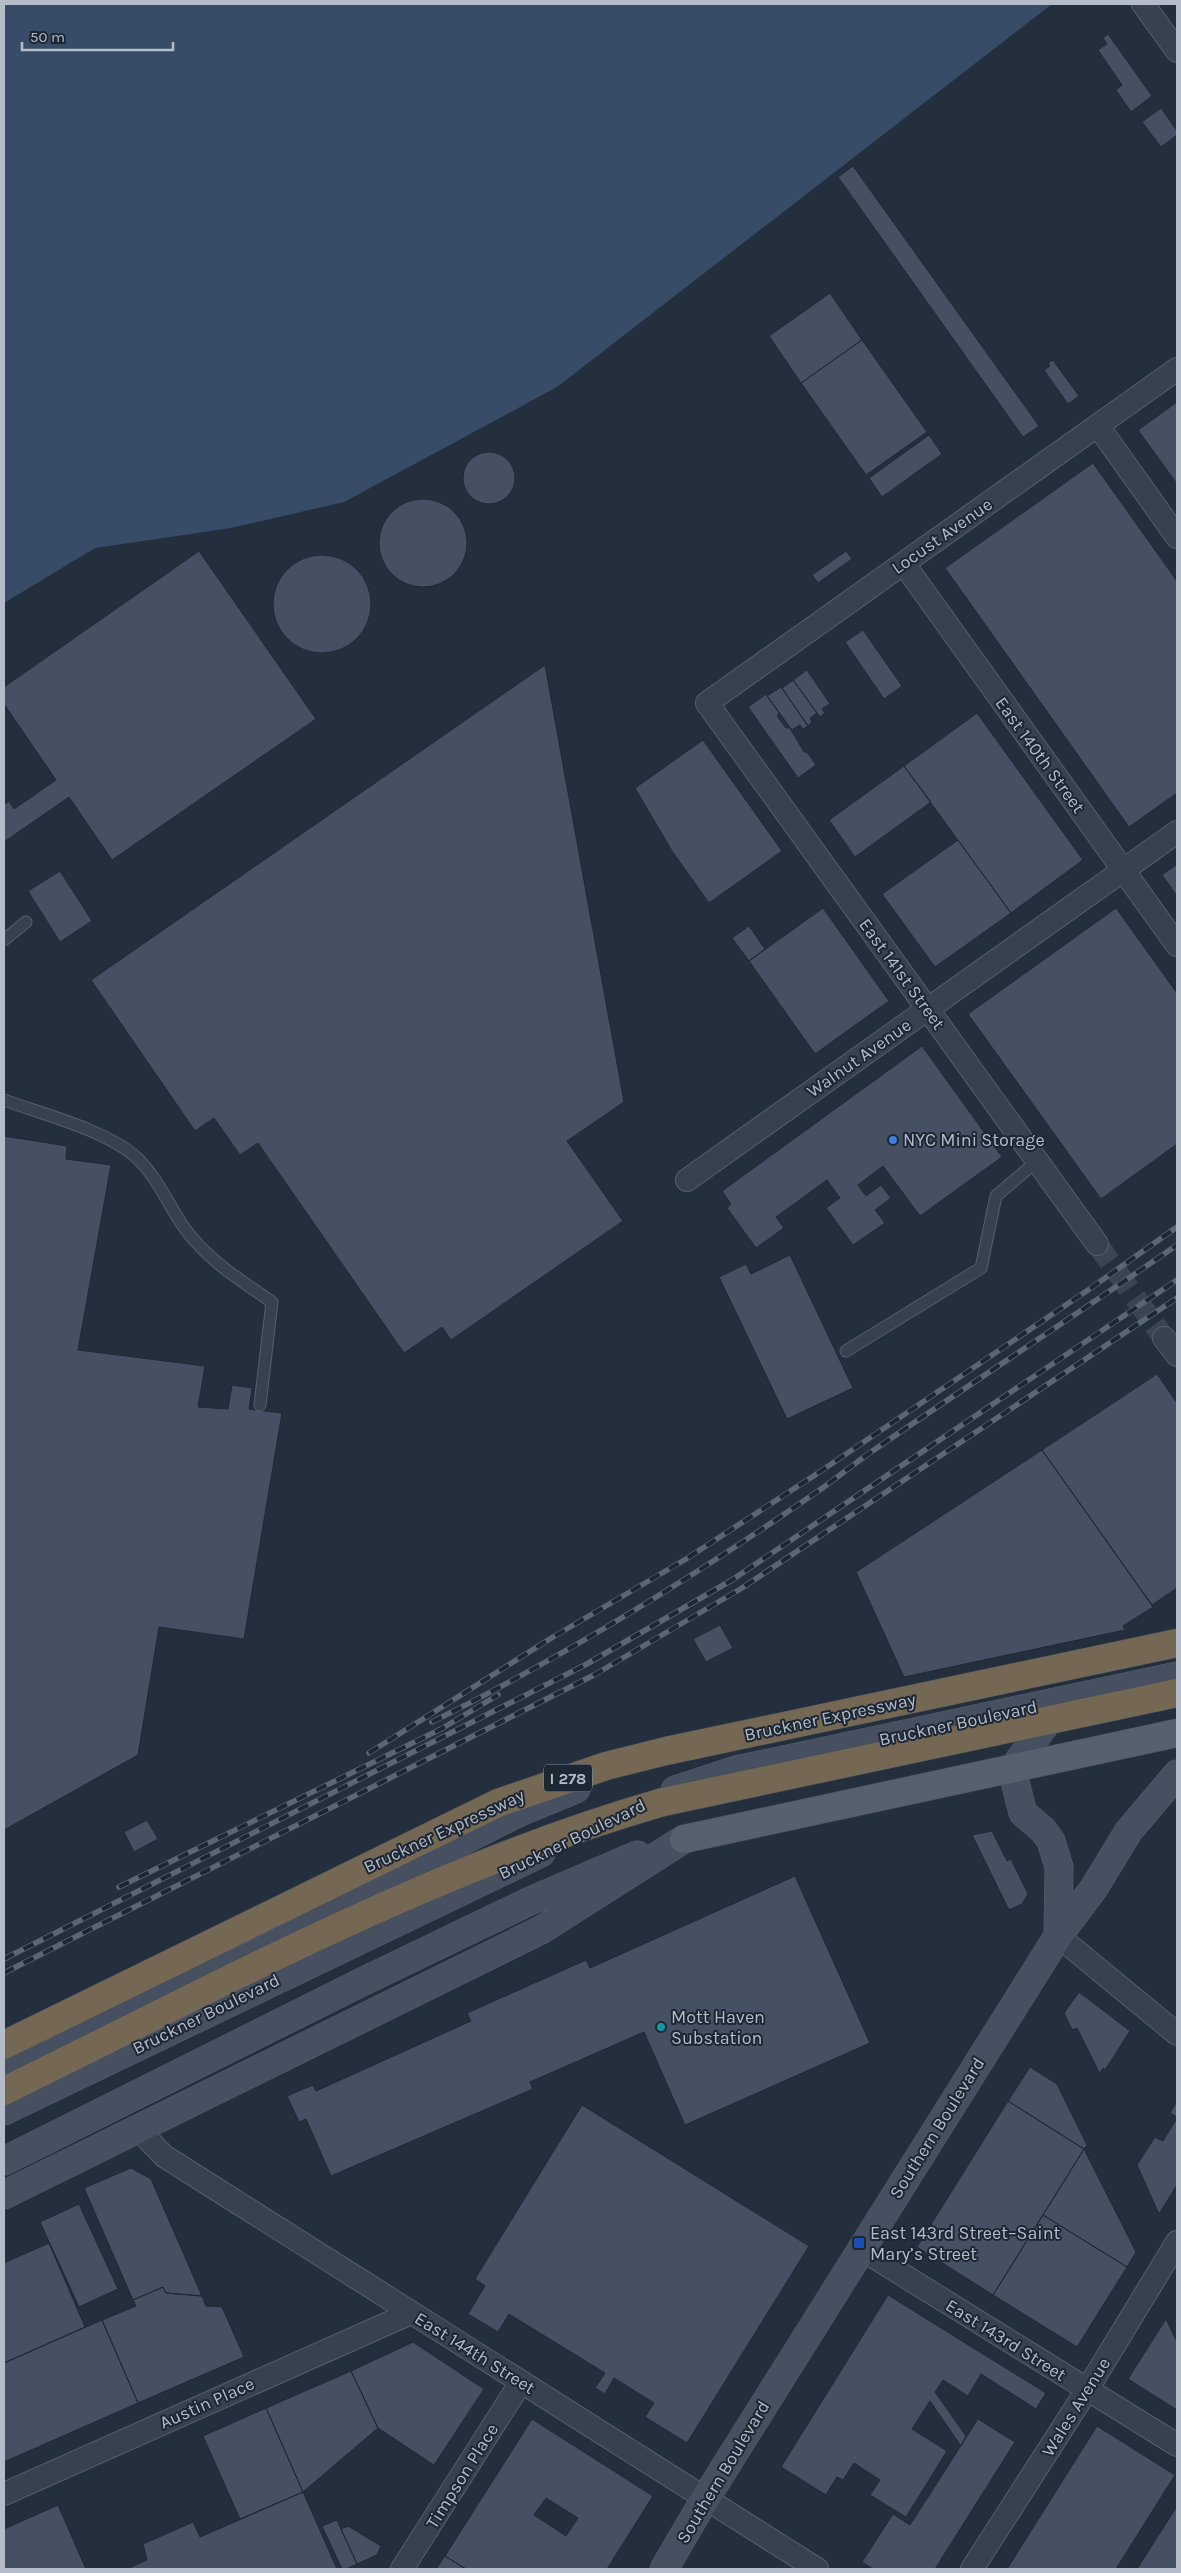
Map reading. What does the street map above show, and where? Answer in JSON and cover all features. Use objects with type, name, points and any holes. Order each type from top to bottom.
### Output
[{"type":"highway","name":"Bruckner Expressway","points":[[4,2045],[498,1803],[557,1781],[666,1751],[1177,1643]]},
{"type":"highway","points":[[4,2092],[299,1946],[393,1903],[478,1865],[597,1821],[663,1802],[1177,1693]]},
{"type":"main road","name":"Bruckner Boulevard","points":[[4,2072],[520,1812],[559,1795],[636,1769],[764,1740],[1177,1653]]},
{"type":"main road","name":"Bruckner Boulevard","points":[[4,2111],[680,1788],[736,1770],[1177,1676]]},
{"type":"main road","points":[[1012,1770],[1063,1700]]},
{"type":"main road","points":[[4,2161],[364,1981],[618,1861],[684,1839],[1177,1733]]},
{"type":"main road","points":[[656,1798],[690,1770],[764,1740]]},
{"type":"main road","points":[[1012,1770],[1023,1813],[1035,1822],[1051,1841],[1060,1867],[1058,1936]]},
{"type":"main road","name":"Southern Boulevard","points":[[664,2569],[705,2499],[1058,1936],[1094,1888],[1128,1832],[1177,1774]]},
{"type":"main road","points":[[4,2195],[541,1930],[684,1839]]},
{"type":"main road","points":[[161,1993],[312,1963]]},
{"type":"street","points":[[1143,4],[1177,52]]},
{"type":"street","name":"Locust Avenue","points":[[707,704],[1177,369]]},
{"type":"street","points":[[1098,426],[1177,537]]},
{"type":"street","name":"East 140th Street","points":[[904,564],[1177,945]]},
{"type":"street","name":"East 141st Street","points":[[707,704],[1097,1244]]},
{"type":"street","name":"Walnut Avenue","points":[[687,1180],[1177,832]]},
{"type":"street","points":[[1058,1936],[1177,2034]]},
{"type":"street","name":"East 144th Street","points":[[139,2130],[164,2156],[817,2569]]},
{"type":"street","name":"Wales Avenue","points":[[972,2569],[1087,2390],[1176,2245]]},
{"type":"street","name":"East 143rd Street","points":[[861,2249],[1177,2445]]},
{"type":"street","name":"Austin Place","points":[[4,2494],[411,2313]]},
{"type":"street","name":"Timpson Place","points":[[402,2569],[521,2382]]},
{"type":"lane","points":[[4,940],[26,922]]},
{"type":"lane","points":[[4,1100],[72,1124],[112,1142],[135,1156],[152,1174],[184,1227],[218,1264],[272,1302],[260,1405]]},
{"type":"lane","points":[[846,1351],[981,1268],[996,1196],[1037,1161]]},
{"type":"water","points":[[4,4],[1052,4],[557,387],[344,502],[231,528],[95,548],[4,603]]},
{"type":"building","points":[[1108,34],[1152,96],[1131,112],[1116,90],[1122,85],[1098,50],[1107,44],[1103,38]]},
{"type":"building","points":[[1161,108],[1177,131],[1177,135],[1161,147],[1142,122]]},
{"type":"building","points":[[853,166],[1039,426],[1023,437],[838,177]]},
{"type":"building","points":[[830,293],[862,340],[801,383],[769,336]]},
{"type":"building","points":[[862,340],[927,432],[866,475],[801,383]]},
{"type":"building","points":[[1053,360],[1079,396],[1068,404],[1044,370],[1050,366],[1048,363]]},
{"type":"building","points":[[1177,402],[1177,484],[1138,430]]},
{"type":"building","points":[[929,435],[942,454],[882,497],[869,478]]},
{"type":"building","points":[[489,452],[499,454],[507,460],[513,468],[515,478],[513,488],[507,496],[499,502],[489,504],[479,502],[471,496],[465,488],[463,478],[465,468],[471,460],[479,454]]},
{"type":"building","points":[[1093,463],[1177,581],[1177,793],[1129,827],[945,568]]},
{"type":"building","points":[[414,499],[432,499],[448,506],[460,518],[467,534],[467,552],[460,568],[448,580],[432,587],[414,587],[398,580],[386,568],[379,552],[379,534],[386,518],[398,506]]},
{"type":"building","points":[[199,551],[316,719],[112,860],[69,797],[4,842],[4,802],[5,804],[9,801],[14,809],[56,780],[4,704],[4,687]]},
{"type":"building","points":[[846,551],[852,559],[818,583],[812,575]]},
{"type":"building","points":[[322,555],[341,558],[357,569],[368,585],[371,604],[368,623],[357,639],[341,650],[322,653],[303,650],[287,639],[276,623],[273,604],[276,585],[287,569],[303,558]]},
{"type":"building","points":[[863,630],[902,686],[884,699],[845,642]]},
{"type":"building","points":[[545,665],[624,1102],[567,1141],[623,1221],[451,1340],[442,1327],[404,1353],[258,1143],[240,1155],[214,1118],[195,1131],[91,980]]},
{"type":"building","points":[[807,670],[830,704],[822,709],[825,713],[820,717],[793,680]]},
{"type":"building","points":[[793,680],[817,713],[810,718],[812,722],[808,726],[782,688]]},
{"type":"building","points":[[781,687],[808,726],[803,729],[800,725],[792,730],[767,696]]},
{"type":"building","points":[[766,694],[779,713],[777,716],[786,728],[790,728],[804,752],[807,752],[816,765],[798,778],[748,707]]},
{"type":"building","points":[[977,713],[1083,860],[1011,913],[904,766]]},
{"type":"building","points":[[703,740],[782,851],[709,903],[672,851],[635,788]]},
{"type":"building","points":[[904,766],[931,802],[855,857],[829,820]]},
{"type":"building","points":[[958,840],[1011,913],[935,967],[882,894]]},
{"type":"building","points":[[1177,864],[1177,896],[1162,875]]},
{"type":"building","points":[[60,871],[92,921],[60,942],[28,891]]},
{"type":"building","points":[[823,908],[889,1001],[815,1054],[749,961]]},
{"type":"building","points":[[1116,908],[1177,993],[1177,1144],[1101,1199],[968,1014]]},
{"type":"building","points":[[749,926],[765,949],[749,961],[732,938]]},
{"type":"building","points":[[922,1046],[1002,1157],[920,1216],[883,1166],[858,1185],[866,1196],[881,1185],[891,1198],[875,1210],[885,1223],[853,1245],[826,1208],[840,1198],[827,1180],[776,1217],[784,1228],[756,1248],[727,1208],[731,1204],[722,1191]]},
{"type":"building","points":[[4,1136],[67,1146],[66,1159],[111,1165],[78,1350],[205,1366],[198,1407],[228,1409],[232,1385],[252,1388],[249,1409],[282,1413],[244,1639],[159,1627],[138,1755],[4,1830]]},
{"type":"building","points":[[790,1255],[853,1388],[787,1419],[719,1277],[746,1264],[751,1274]]},
{"type":"building","points":[[1157,1374],[1177,1403],[1177,1588],[1152,1605],[1042,1450]]},
{"type":"building","points":[[1042,1450],[1153,1607],[1123,1626],[1125,1630],[904,1677],[856,1572]]},
{"type":"building","points":[[720,1625],[733,1648],[706,1662],[693,1639]]},
{"type":"building","points":[[147,1820],[158,1839],[134,1852],[124,1832]]},
{"type":"building","points":[[992,1831],[1007,1861],[1011,1859],[1028,1894],[1022,1904],[1009,1910],[972,1835]]},
{"type":"building","name":"Mott Haven Substation","points":[[795,1876],[870,2043],[685,2125],[644,2032],[530,2082],[533,2089],[331,2176],[306,2119],[299,2122],[287,2096],[313,2085],[316,2091],[471,2021],[467,2013],[586,1960],[590,1968]]},
{"type":"building","points":[[1079,1992],[1130,2031],[1105,2070],[1103,2068],[1100,2074],[1077,2028],[1072,2030],[1064,2013]]},
{"type":"building","points":[[1030,2067],[1057,2084],[1087,2145],[1084,2149],[1008,2101]]},
{"type":"building","points":[[1008,2101],[1084,2149],[993,2295],[917,2247]]},
{"type":"building","points":[[1177,2101],[1177,2117],[1170,2113]]},
{"type":"building","points":[[582,2105],[809,2246],[687,2443],[645,2417],[654,2403],[614,2378],[605,2394],[595,2388],[605,2373],[509,2314],[498,2332],[468,2314],[485,2286],[475,2279]]},
{"type":"building","points":[[1177,2118],[1177,2185],[1159,2214],[1137,2165],[1155,2137],[1163,2141]]},
{"type":"building","points":[[1084,2149],[1136,2252],[1127,2267],[1043,2215]]},
{"type":"building","points":[[131,2168],[151,2179],[202,2296],[166,2293],[163,2287],[133,2300],[84,2188]]},
{"type":"building","points":[[79,2204],[118,2289],[79,2307],[40,2222]]},
{"type":"building","points":[[1043,2215],[1127,2267],[1077,2347],[993,2295]]},
{"type":"building","points":[[49,2243],[85,2327],[4,2363],[4,2263]]},
{"type":"building","points":[[163,2287],[166,2293],[202,2296],[206,2306],[222,2307],[244,2357],[138,2403],[102,2320],[136,2306],[133,2300]]},
{"type":"building","points":[[888,2295],[1046,2393],[1036,2409],[981,2374],[968,2396],[943,2380],[935,2392],[966,2436],[961,2446],[930,2401],[912,2429],[947,2451],[906,2517],[870,2495],[880,2480],[854,2463],[843,2480],[837,2477],[826,2495],[781,2467]]},
{"type":"building","points":[[1166,2319],[1177,2342],[1177,2410],[1128,2379]]},
{"type":"building","points":[[102,2320],[138,2403],[4,2462],[4,2363]]},
{"type":"building","points":[[413,2342],[484,2389],[434,2465],[378,2428],[351,2371]]},
{"type":"building","points":[[351,2371],[378,2428],[303,2492],[266,2408]]},
{"type":"building","points":[[266,2408],[303,2492],[240,2519],[203,2436]]},
{"type":"building","points":[[532,2419],[653,2496],[607,2569],[466,2569],[445,2556]],"holes":[[[546,2498],[578,2518],[566,2536],[534,2515]]]},
{"type":"building","points":[[978,2419],[1015,2442],[935,2569],[873,2569],[862,2562],[893,2514],[910,2525]]},
{"type":"building","points":[[1097,2426],[1175,2475],[1116,2569],[1007,2569]]},
{"type":"building","points":[[303,2492],[337,2569],[127,2569],[147,2560],[143,2544],[193,2522],[200,2537]]},
{"type":"building","points":[[58,2505],[86,2569],[4,2569],[4,2529]]},
{"type":"building","points":[[1177,2506],[1177,2569],[1137,2569]]},
{"type":"building","points":[[337,2520],[357,2564],[346,2569],[342,2569],[322,2526]]},
{"type":"building","points":[[348,2526],[381,2546],[377,2555],[357,2564],[341,2529]]},
{"type":"building","points":[[445,2556],[466,2569],[436,2569]]},
{"type":"tunnel","points":[[1097,1244],[1164,1338]]},
{"type":"railway","points":[[369,1753],[553,1637],[686,1559],[815,1475],[1091,1288],[1177,1227]]},
{"type":"railway","points":[[432,1722],[582,1642],[679,1583],[774,1521],[871,1452],[1177,1245]]},
{"type":"railway","points":[[4,1959],[585,1665],[732,1580],[1177,1280]]},
{"type":"railway","points":[[4,1973],[594,1675],[742,1588],[1177,1298]]},
{"type":"railway","points":[[119,1887],[441,1729],[498,1695]]},
{"type":"place","name":"NYC Mini Storage","points":[[893,1140]]},
{"type":"place","name":"Mott Haven Substation","points":[[661,2027]]},
{"type":"place","name":"East 143rd Street–Saint Mary’s Street","points":[[859,2243]]}]
